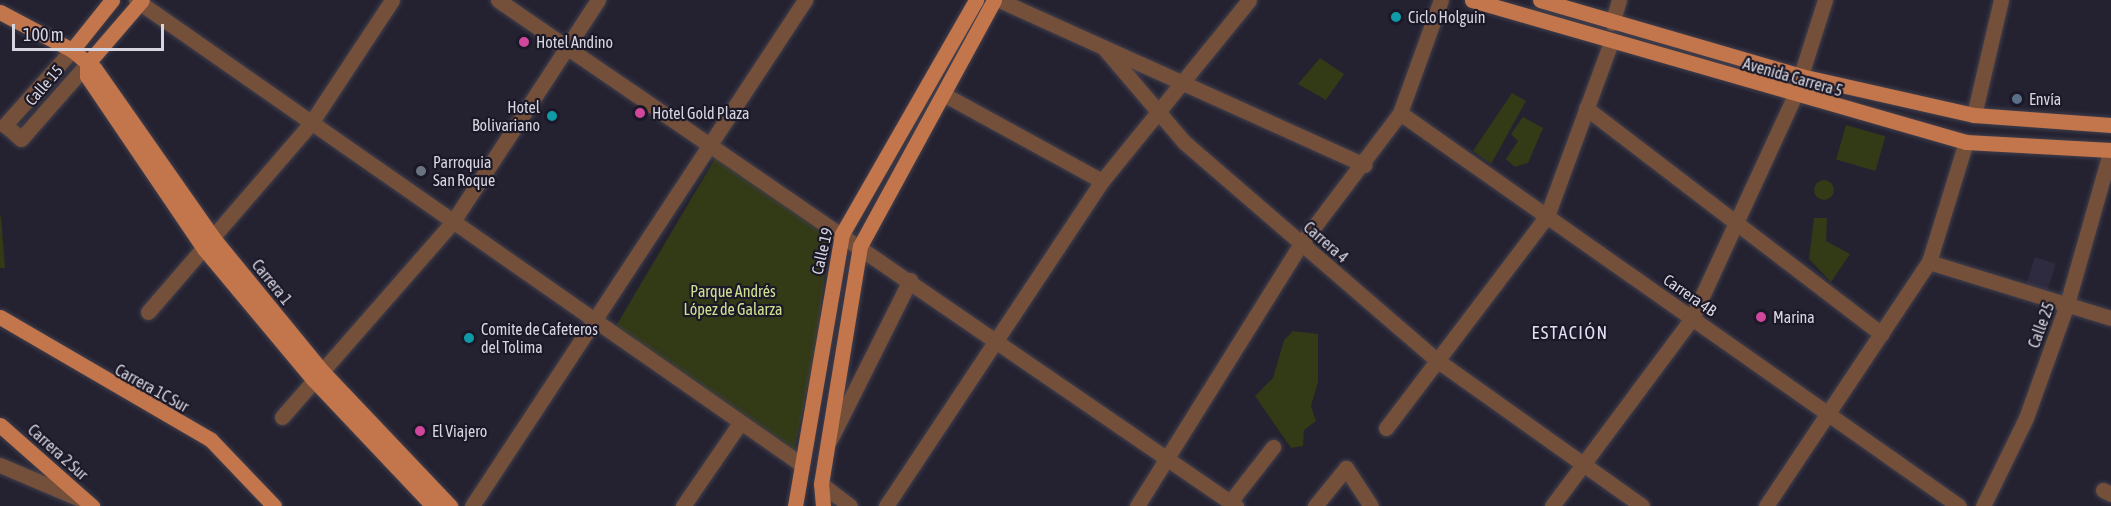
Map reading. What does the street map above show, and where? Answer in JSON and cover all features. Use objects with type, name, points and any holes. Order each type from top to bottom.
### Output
[{"type":"main road","name":"Calle 15","points":[[72,50],[112,0]]},
{"type":"main road","name":"Calle 19","points":[[795,506],[842,234],[976,0]]},
{"type":"main road","points":[[823,506],[821,484],[860,246],[996,0]]},
{"type":"main road","name":"Avenida Carrera 5","points":[[1472,0],[1794,97],[1966,142],[2111,150]]},
{"type":"main road","name":"Avenida Carrera 5","points":[[1540,0],[1612,23],[1801,76],[1974,115],[2111,125]]},
{"type":"main road","name":"Calle 15","points":[[87,64],[139,1]]},
{"type":"main road","name":"Carrera 1","points":[[0,12],[72,50],[87,64],[87,76],[209,244],[318,376],[433,506]]},
{"type":"main road","name":"Carrera 1C Sur","points":[[0,317],[211,440],[274,506]]},
{"type":"main road","name":"Carrera 1","points":[[318,376],[450,506]]},
{"type":"main road","points":[[810,414],[821,422],[832,415]]},
{"type":"main road","name":"Carrera 2 Sur","points":[[0,425],[90,504]]},
{"type":"main road","points":[[801,464],[828,446]]},
{"type":"street","points":[[148,312],[311,123],[392,0]]},
{"type":"street","points":[[498,0],[714,145],[1233,504],[1273,447]]},
{"type":"street","points":[[282,417],[452,223],[569,48],[598,0]]},
{"type":"street","points":[[472,506],[714,145],[806,0]]},
{"type":"street","name":"Carrera 4","points":[[996,0],[1103,47],[1184,142],[1438,361],[1642,506]]},
{"type":"street","points":[[886,506],[999,341],[1102,181],[1179,81],[1249,0]]},
{"type":"street","points":[[1137,506],[1301,243],[1364,165],[1400,113],[1440,0]]},
{"type":"street","points":[[1612,23],[1619,0]]},
{"type":"street","points":[[1552,506],[1692,318],[1794,97],[1825,0]]},
{"type":"street","points":[[1974,115],[2001,0]]},
{"type":"street","points":[[139,1],[452,223],[801,464]]},
{"type":"street","points":[[1386,428],[1547,216],[1611,42]]},
{"type":"street","points":[[1103,47],[1364,165]]},
{"type":"street","name":"Calle 15","points":[[72,50],[5,124],[21,139],[87,64]]},
{"type":"street","points":[[945,95],[1102,181]]},
{"type":"street","points":[[1586,108],[1881,334]]},
{"type":"street","name":"Carrera 4B","points":[[1400,113],[1959,506]]},
{"type":"street","points":[[1766,506],[1830,415],[1929,262],[1966,142]]},
{"type":"street","name":"Calle 25","points":[[1983,506],[2026,418],[2067,304],[2111,150]]},
{"type":"street","points":[[1929,262],[2111,318]]},
{"type":"street","points":[[828,446],[910,280]]},
{"type":"street","points":[[683,506],[740,423]]},
{"type":"street","points":[[0,465],[90,504]]},
{"type":"street","points":[[1315,506],[1347,468],[1371,506]]},
{"type":"street","points":[[821,484],[850,506]]},
{"type":"shaded area","points":[[2035,257],[2056,264],[2047,292],[2026,286]]},
{"type":"green space","points":[[1320,58],[1344,74],[1326,100],[1298,84]]},
{"type":"green space","points":[[1512,93],[1526,101],[1491,164],[1473,151]]},
{"type":"green space","points":[[1523,117],[1543,128],[1528,163],[1515,167],[1506,159],[1518,141],[1511,134]]},
{"type":"green space","points":[[1846,125],[1885,136],[1875,171],[1836,160]]},
{"type":"green space","name":"Parque Andrés López de Galarza","points":[[717,155],[830,233],[816,348],[794,452],[616,326]]},
{"type":"green space","points":[[1824,180],[1831,183],[1834,190],[1831,197],[1824,200],[1817,197],[1814,190],[1817,183]]},
{"type":"green space","points":[[1,217],[5,268],[0,268]]},
{"type":"green space","points":[[1814,218],[1827,218],[1826,241],[1850,254],[1831,282],[1809,259]]},
{"type":"green space","points":[[1293,331],[1318,334],[1318,382],[1311,406],[1316,421],[1304,430],[1303,446],[1291,448],[1255,396],[1273,378],[1284,340]]},
{"type":"place","name":"Ciclo Holguin","points":[[1396,17]]},
{"type":"place","name":"Hotel Andino","points":[[524,42]]},
{"type":"place","name":"Envía","points":[[2017,99]]},
{"type":"place","name":"Hotel Gold Plaza","points":[[640,113]]},
{"type":"place","name":"Hotel Bolivariano","points":[[552,116]]},
{"type":"place","name":"Parroquia San Roque","points":[[421,171]]},
{"type":"place","name":"Marina","points":[[1761,317]]},
{"type":"place","name":"Comite de Cafeteros del Tolima","points":[[469,338]]},
{"type":"place","name":"El Viajero","points":[[420,431]]},
{"type":"district","name":"ESTACIÓN","points":[[1570,333]]}]
